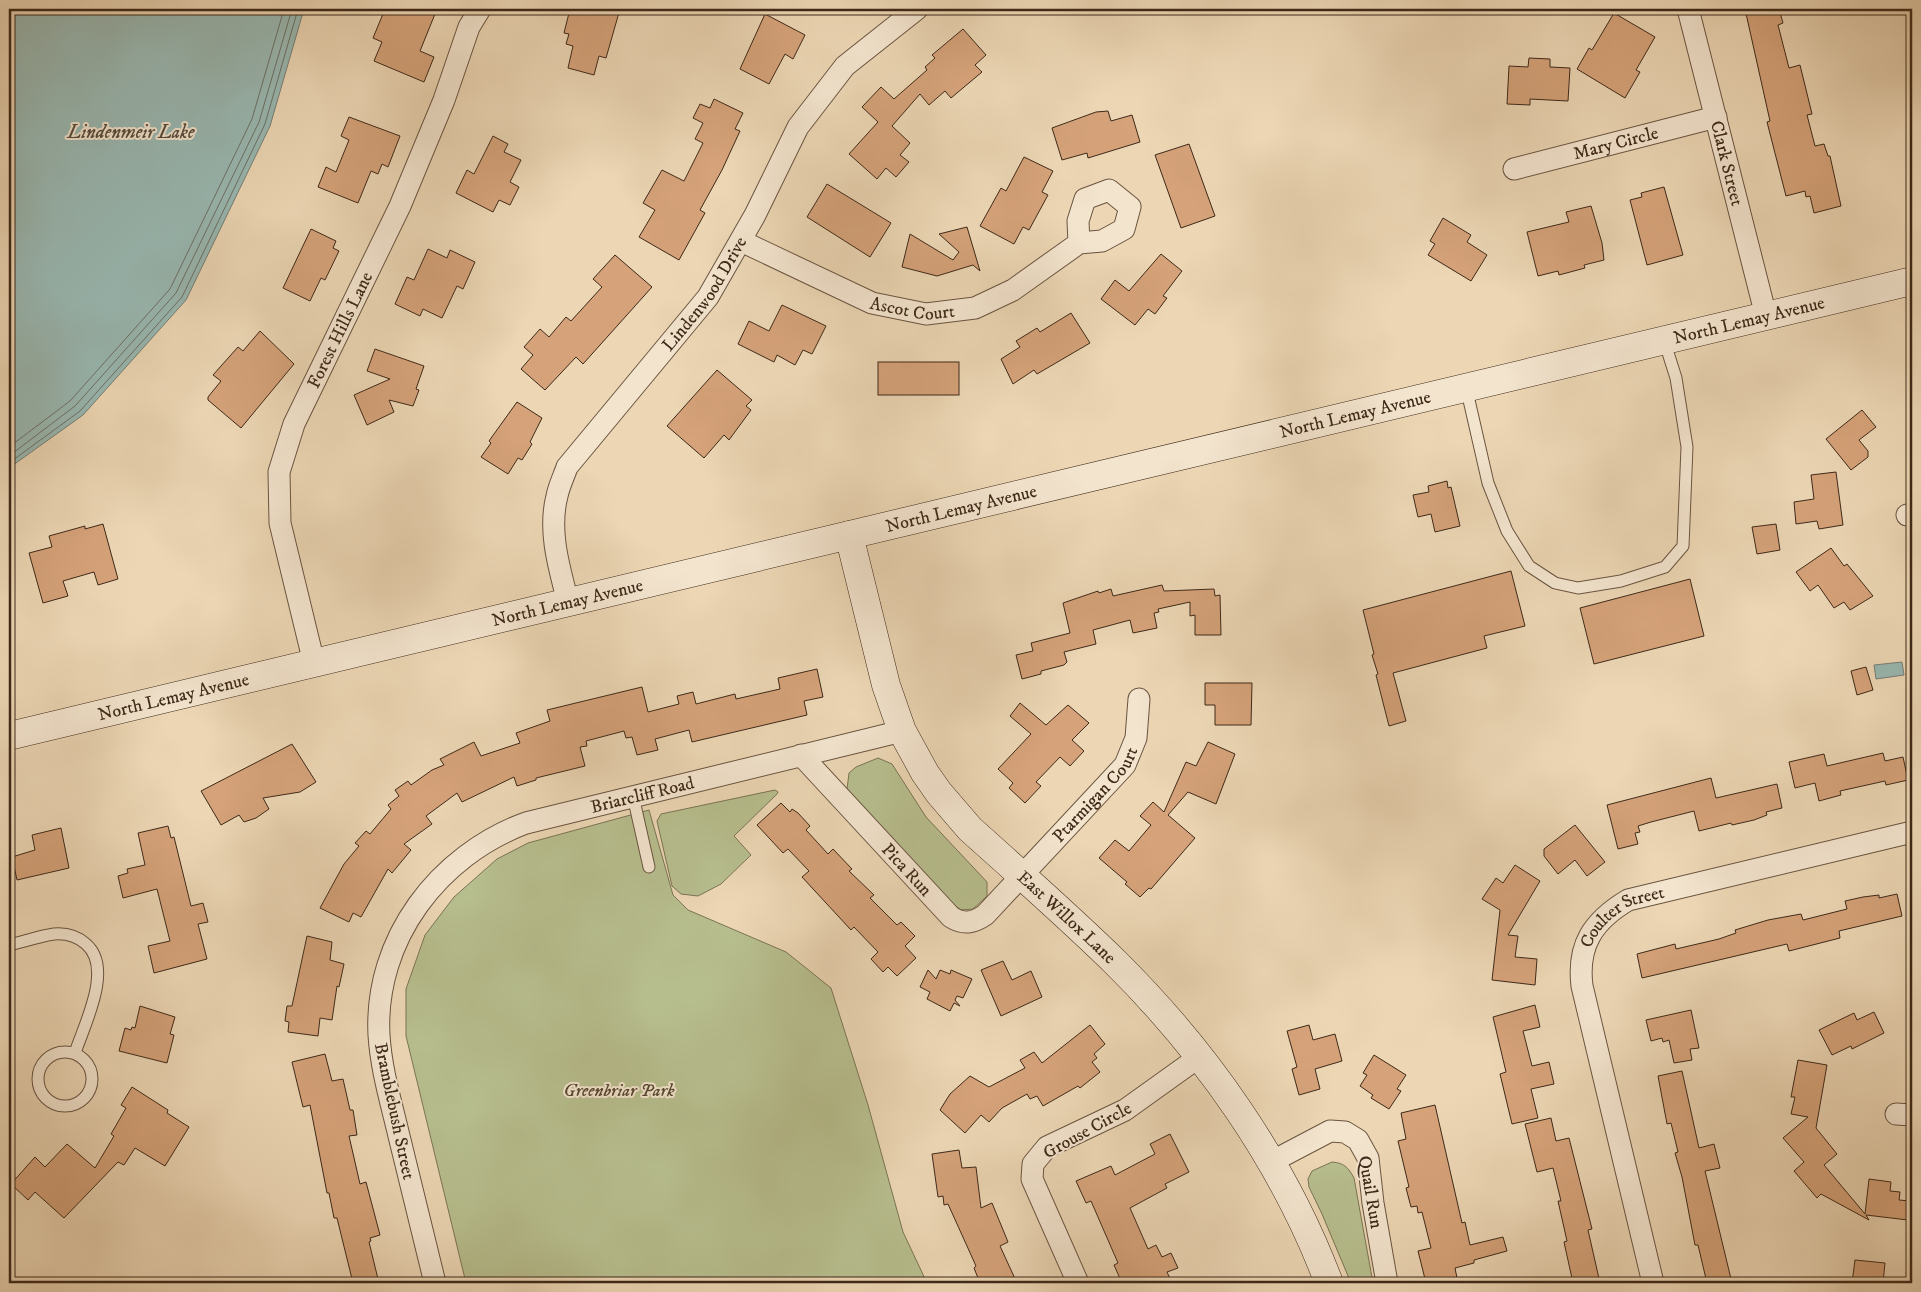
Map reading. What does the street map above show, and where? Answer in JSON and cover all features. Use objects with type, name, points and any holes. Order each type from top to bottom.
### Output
[{"type":"main road","name":"North Lemay Avenue","points":[[9,736],[1912,281]]},
{"type":"main road","name":"East Willox Lane","points":[[849,535],[886,685],[902,731],[925,773],[954,812],[1115,962],[1172,1023],[1199,1057],[1247,1124],[1271,1162],[1308,1230],[1329,1283]]},
{"type":"street","name":"Forest Hills Lane","points":[[314,663],[280,523],[279,472],[294,424],[400,206],[444,100],[469,27],[480,9]]},
{"type":"street","name":"Lindenwood Drive","points":[[568,602],[555,551],[553,526],[556,496],[567,467],[708,297],[741,240],[798,127],[845,66],[917,9]]},
{"type":"street","name":"Clark Street","points":[[1688,9],[1766,316]]},
{"type":"street","name":"Mary Circle","points":[[1514,169],[1716,117]]},
{"type":"street","name":"Ascot Court","points":[[741,240],[872,303],[926,314],[975,308],[1013,290],[1080,243]]},
{"type":"street","name":"Ptarmigan Court","points":[[1022,876],[1125,766],[1136,738],[1139,699]]},
{"type":"street","name":"Briarcliff Road","points":[[413,912],[443,874],[458,860],[490,838],[526,822],[902,731]]},
{"type":"street","name":"Pica Run","points":[[801,755],[951,917],[957,921],[970,923],[985,915],[1022,876]]},
{"type":"street","name":"Coulter Street","points":[[1653,1283],[1582,986],[1583,951],[1592,930],[1608,912],[1628,900],[1912,832]]},
{"type":"street","name":"Bramblebush Street","points":[[413,912],[398,938],[385,975],[379,1014],[379,1034],[381,1062],[435,1283]]},
{"type":"street","name":"Grouse Circle","points":[[1078,1283],[1032,1179],[1036,1158],[1047,1148],[1125,1110],[1151,1094],[1199,1057]]},
{"type":"street","name":"Quail Run","points":[[1271,1162],[1330,1131],[1345,1132],[1358,1140],[1368,1158],[1373,1203],[1387,1283]]},
{"type":"lane","points":[[1466,388],[1488,483],[1507,531],[1528,566],[1555,583],[1578,588],[1621,580],[1665,567],[1684,546],[1687,447],[1677,385],[1664,340]]},
{"type":"lane","points":[[633,796],[649,867]]},
{"type":"lane","points":[[9,945],[54,934],[69,934],[81,939],[93,950],[98,969],[98,986],[74,1053]]},
{"type":"lane","points":[[58,1052],[74,1053],[88,1064],[92,1072],[91,1089],[80,1102],[63,1106],[55,1104],[42,1093],[38,1086],[40,1069],[50,1056],[58,1052]]},
{"type":"green space","points":[[878,758],[892,764],[926,817],[987,882],[987,896],[973,909],[961,910],[954,905],[847,789],[849,773],[856,767]]},
{"type":"green space","points":[[775,790],[778,792],[777,794],[734,836],[751,855],[721,884],[698,896],[681,894],[672,886],[657,821],[661,814]]},
{"type":"green space","name":"Greenbriar Park","points":[[649,810],[673,895],[688,910],[786,952],[831,988],[868,1105],[903,1232],[927,1283],[466,1283],[406,1036],[406,989],[425,935],[454,897],[497,859],[528,843]]},
{"type":"green space","points":[[1332,1162],[1345,1166],[1354,1178],[1373,1283],[1351,1283],[1309,1187],[1308,1179],[1312,1171]]},
{"type":"water","name":"Lindenmeir Lake","points":[[9,9],[304,9],[270,126],[186,300],[83,415],[9,468]]},
{"type":"water","points":[[1902,662],[1904,675],[1876,679],[1874,665]]},
{"type":"building","points":[[385,9],[437,9],[420,51],[434,57],[424,82],[374,61],[382,42],[373,38]]},
{"type":"building","points":[[570,9],[620,9],[606,58],[599,56],[594,75],[568,68],[573,46],[566,44],[569,34],[564,33]]},
{"type":"building","points":[[1745,9],[1779,9],[1783,23],[1778,25],[1789,68],[1800,65],[1812,114],[1807,115],[1815,146],[1824,144],[1828,156],[1830,156],[1841,206],[1814,213],[1810,196],[1806,197],[1805,191],[1786,196],[1767,122],[1770,121]]},
{"type":"building","points":[[1614,13],[1655,37],[1636,70],[1640,72],[1625,98],[1577,69],[1589,48],[1592,50]]},
{"type":"building","points":[[765,14],[805,35],[793,59],[785,54],[769,84],[740,69]]},
{"type":"building","points":[[963,29],[986,55],[975,65],[982,72],[951,98],[945,91],[929,105],[920,94],[892,126],[910,143],[900,155],[909,162],[896,177],[886,168],[877,179],[849,154],[878,122],[862,107],[881,87],[894,99],[927,70],[925,67],[935,58],[932,55]]},
{"type":"building","points":[[1529,58],[1550,59],[1550,67],[1570,68],[1568,101],[1530,99],[1530,105],[1507,104],[1509,66],[1528,67]]},
{"type":"building","points":[[714,99],[743,113],[735,129],[740,131],[722,170],[700,210],[705,213],[679,260],[639,237],[655,210],[643,203],[662,170],[684,181],[703,143],[695,139],[703,123],[693,118],[700,104],[710,108]]},
{"type":"building","points":[[1108,111],[1111,121],[1132,115],[1140,142],[1088,158],[1087,153],[1062,160],[1052,128],[1096,112]]},
{"type":"building","points":[[349,117],[400,136],[388,167],[382,164],[378,174],[371,171],[358,203],[318,187],[326,167],[336,172],[349,140],[341,136]]},
{"type":"building","points":[[493,136],[508,144],[504,152],[521,160],[510,182],[519,187],[510,205],[499,200],[493,212],[456,193],[467,170],[474,174]]},
{"type":"building","points":[[1189,144],[1215,216],[1181,228],[1155,155]]},
{"type":"building","points":[[1024,157],[1053,171],[1042,192],[1048,195],[1029,230],[1023,227],[1014,244],[980,226],[1001,188],[1006,191]]},
{"type":"building","points":[[827,184],[891,223],[870,257],[807,217]]},
{"type":"building","points":[[1664,187],[1683,255],[1647,265],[1630,200],[1642,197],[1641,193]]},
{"type":"building","points":[[1591,206],[1602,243],[1604,260],[1584,265],[1585,268],[1559,275],[1558,271],[1538,276],[1527,232],[1569,222],[1566,212]]},
{"type":"building","points":[[1443,218],[1471,235],[1467,242],[1487,255],[1471,281],[1428,255],[1435,244],[1430,241]]},
{"type":"building","points":[[967,227],[980,271],[973,265],[937,276],[902,267],[910,234],[953,260],[959,252],[939,234]]},
{"type":"building","points":[[311,229],[336,241],[333,248],[339,251],[325,280],[321,278],[310,301],[283,288]]},
{"type":"building","points":[[428,249],[447,258],[450,250],[475,262],[463,289],[457,286],[442,318],[423,309],[420,316],[395,304],[407,277],[414,280]]},
{"type":"building","points":[[1161,254],[1182,271],[1163,296],[1167,298],[1155,314],[1148,309],[1135,325],[1101,299],[1115,280],[1129,291]]},
{"type":"building","points":[[615,255],[652,287],[583,364],[576,357],[545,390],[521,369],[533,355],[524,347],[540,329],[549,337],[566,317],[571,321],[602,287],[593,279]]},
{"type":"building","points":[[782,305],[826,326],[812,354],[803,350],[795,365],[777,355],[774,362],[738,344],[749,321],[769,331]]},
{"type":"building","points":[[1071,313],[1090,343],[1037,374],[1034,370],[1013,384],[1001,359],[1020,347],[1016,341],[1037,328],[1040,332]]},
{"type":"building","points":[[260,331],[294,364],[241,428],[208,400],[208,397],[221,381],[213,375],[238,347],[243,351]]},
{"type":"building","points":[[375,349],[424,366],[416,389],[419,390],[413,406],[389,400],[394,412],[367,425],[354,395],[390,379],[367,371]]},
{"type":"building","points":[[878,362],[959,362],[959,395],[878,395]]},
{"type":"building","points":[[717,370],[752,400],[746,406],[751,410],[729,440],[724,435],[704,458],[667,426]]},
{"type":"building","points":[[517,402],[542,418],[530,442],[532,444],[522,460],[518,458],[508,474],[481,457],[491,443],[489,441]]},
{"type":"building","points":[[1862,410],[1876,427],[1859,440],[1868,451],[1868,457],[1851,470],[1826,439]]},
{"type":"building","points":[[1836,472],[1843,525],[1819,529],[1817,521],[1796,524],[1794,502],[1814,499],[1811,475]]},
{"type":"building","points":[[1447,481],[1448,488],[1451,487],[1460,526],[1435,532],[1431,514],[1418,517],[1413,495],[1429,492],[1428,486]]},
{"type":"building","points":[[103,524],[118,579],[98,585],[94,572],[63,581],[68,596],[43,603],[29,553],[52,547],[49,536],[85,526],[85,529]]},
{"type":"building","points":[[1776,524],[1780,550],[1757,554],[1752,527]]},
{"type":"building","points":[[1831,548],[1844,566],[1847,564],[1873,596],[1850,610],[1844,602],[1834,608],[1818,585],[1810,591],[1796,572]]},
{"type":"building","points":[[1511,571],[1525,626],[1484,636],[1487,648],[1393,673],[1406,721],[1389,726],[1376,675],[1378,674],[1372,655],[1374,654],[1363,610]]},
{"type":"building","points":[[1690,579],[1704,636],[1594,664],[1580,608]]},
{"type":"building","points":[[1162,585],[1164,591],[1214,589],[1215,596],[1220,595],[1221,635],[1195,635],[1195,615],[1190,616],[1190,602],[1158,609],[1159,612],[1154,613],[1157,628],[1133,633],[1130,620],[1093,630],[1096,644],[1064,652],[1067,662],[1064,665],[1041,671],[1041,674],[1022,679],[1016,655],[1033,651],[1031,643],[1070,633],[1063,603],[1098,591],[1099,593],[1111,589],[1113,596]]},
{"type":"building","points":[[1866,667],[1873,690],[1857,695],[1851,671]]},
{"type":"building","points":[[817,669],[823,697],[804,701],[807,715],[692,742],[689,730],[655,739],[658,750],[637,755],[632,737],[626,738],[624,731],[586,741],[587,746],[580,747],[585,766],[536,778],[536,780],[517,786],[514,777],[462,802],[457,793],[426,816],[432,824],[404,844],[411,850],[392,873],[388,869],[361,917],[353,913],[349,922],[320,908],[344,864],[359,846],[355,843],[366,831],[370,834],[391,809],[388,805],[399,796],[395,790],[408,781],[411,785],[432,770],[444,765],[440,759],[474,742],[481,756],[520,743],[516,733],[550,721],[547,710],[642,687],[648,712],[679,704],[677,696],[693,692],[696,704],[735,694],[736,699],[780,689],[778,678]]},
{"type":"building","points":[[1205,683],[1252,683],[1251,725],[1215,725],[1215,705],[1205,705]]},
{"type":"building","points":[[1020,703],[1046,725],[1068,705],[1089,723],[1072,740],[1084,751],[1070,766],[1060,757],[1036,782],[1041,786],[1025,803],[1009,788],[1013,783],[998,769],[1031,734],[1010,716]]},
{"type":"building","points":[[1208,742],[1235,754],[1216,804],[1188,792],[1168,815],[1195,838],[1151,889],[1149,888],[1140,897],[1125,884],[1127,882],[1099,858],[1115,840],[1129,851],[1151,825],[1140,816],[1153,802],[1164,812],[1186,762],[1196,766]]},
{"type":"building","points":[[292,744],[316,782],[300,792],[263,798],[269,809],[256,818],[244,822],[239,815],[221,825],[201,791]]},
{"type":"building","points":[[1883,753],[1885,761],[1903,757],[1908,780],[1886,785],[1885,781],[1840,791],[1841,795],[1819,801],[1815,783],[1795,788],[1789,762],[1824,754],[1827,766]]},
{"type":"building","points":[[1711,778],[1716,798],[1777,784],[1782,808],[1766,812],[1767,815],[1754,820],[1732,825],[1731,823],[1699,831],[1694,811],[1638,826],[1640,832],[1635,833],[1638,844],[1618,849],[1607,805]]},
{"type":"building","points":[[781,803],[790,812],[792,809],[798,813],[810,826],[806,830],[828,854],[833,849],[852,869],[849,871],[874,895],[870,898],[897,925],[901,922],[915,936],[905,946],[916,958],[897,976],[888,967],[883,972],[871,959],[878,952],[854,927],[851,930],[802,877],[809,871],[788,849],[783,853],[757,825]]},
{"type":"building","points":[[1575,825],[1605,862],[1587,876],[1575,860],[1558,874],[1544,856],[1544,849]]},
{"type":"building","points":[[168,826],[171,838],[174,837],[191,906],[203,903],[208,922],[198,924],[207,959],[154,973],[148,946],[170,941],[157,889],[123,898],[118,876],[128,873],[127,869],[145,865],[138,833]]},
{"type":"building","points":[[61,828],[69,868],[17,880],[12,857],[35,850],[32,835]]},
{"type":"building","points":[[1515,865],[1540,881],[1508,935],[1518,936],[1515,957],[1537,959],[1535,985],[1492,980],[1500,910],[1482,899],[1496,878],[1503,883]]},
{"type":"building","points":[[1897,894],[1902,916],[1839,931],[1840,938],[1789,951],[1787,944],[1642,978],[1637,954],[1675,944],[1676,949],[1719,939],[1736,933],[1735,930],[1768,920],[1801,914],[1803,920],[1847,909],[1845,901],[1879,895],[1879,898]]},
{"type":"building","points":[[307,936],[332,942],[330,960],[344,964],[339,987],[337,986],[332,1020],[320,1018],[318,1036],[288,1032],[289,1022],[285,1021],[287,1006],[292,1006]]},
{"type":"building","points":[[1003,961],[1012,980],[1031,971],[1042,997],[1001,1016],[981,970]]},
{"type":"building","points":[[928,970],[936,979],[940,970],[950,974],[951,970],[972,979],[963,998],[957,996],[955,1000],[960,1006],[954,1003],[950,1011],[927,999],[930,992],[920,987]]},
{"type":"building","points":[[1535,1005],[1540,1027],[1523,1031],[1532,1066],[1549,1062],[1554,1084],[1531,1089],[1538,1118],[1512,1124],[1500,1074],[1506,1072],[1493,1017]]},
{"type":"building","points":[[140,1006],[175,1017],[170,1034],[174,1035],[167,1063],[119,1051],[125,1028],[131,1030],[132,1027],[135,1028]]},
{"type":"building","points":[[1691,1010],[1699,1048],[1690,1049],[1692,1060],[1674,1063],[1669,1040],[1663,1042],[1662,1038],[1651,1041],[1646,1020]]},
{"type":"building","points":[[1874,1012],[1884,1033],[1852,1049],[1851,1046],[1832,1055],[1819,1030],[1854,1013],[1857,1020]]},
{"type":"building","points":[[1090,1025],[1105,1044],[1094,1054],[1097,1058],[1092,1062],[1100,1072],[1080,1088],[1078,1086],[1043,1106],[1037,1096],[1030,1099],[1027,1094],[1002,1108],[989,1122],[981,1115],[965,1133],[940,1110],[950,1094],[970,1076],[989,1087],[1025,1068],[1020,1060],[1034,1052],[1042,1063]]},
{"type":"building","points":[[1309,1025],[1313,1040],[1335,1034],[1342,1061],[1315,1069],[1320,1089],[1299,1095],[1292,1069],[1297,1067],[1287,1031]]},
{"type":"building","points":[[325,1054],[332,1081],[343,1079],[350,1110],[353,1110],[357,1135],[349,1136],[360,1184],[366,1182],[380,1235],[370,1238],[371,1241],[369,1242],[379,1283],[353,1283],[337,1218],[334,1218],[329,1193],[327,1193],[310,1105],[303,1107],[292,1062]]},
{"type":"building","points":[[1374,1055],[1406,1075],[1397,1089],[1401,1091],[1389,1109],[1371,1098],[1373,1095],[1360,1086],[1367,1075],[1363,1073]]},
{"type":"building","points":[[1798,1060],[1827,1065],[1816,1128],[1837,1154],[1824,1165],[1865,1214],[1869,1179],[1891,1182],[1890,1191],[1900,1192],[1899,1200],[1910,1201],[1908,1220],[1866,1215],[1869,1220],[1821,1194],[1817,1198],[1794,1171],[1804,1162],[1783,1138],[1808,1117],[1791,1114],[1795,1097],[1791,1097]]},
{"type":"building","points":[[1682,1071],[1699,1148],[1714,1144],[1720,1168],[1705,1171],[1732,1283],[1707,1283],[1698,1245],[1695,1245],[1682,1177],[1675,1153],[1678,1152],[1671,1123],[1667,1124],[1658,1076]]},
{"type":"building","points":[[132,1087],[168,1110],[167,1113],[189,1127],[165,1166],[135,1148],[124,1165],[118,1162],[64,1218],[35,1192],[28,1200],[11,1184],[35,1157],[45,1167],[67,1144],[95,1168],[114,1136],[111,1134],[126,1108],[121,1105]]},
{"type":"building","points":[[1435,1105],[1462,1223],[1465,1222],[1470,1245],[1503,1237],[1507,1251],[1474,1260],[1474,1263],[1455,1268],[1458,1283],[1426,1283],[1418,1251],[1431,1248],[1422,1212],[1418,1213],[1417,1206],[1411,1207],[1406,1188],[1409,1187],[1398,1141],[1406,1139],[1401,1113]]},
{"type":"building","points":[[1551,1118],[1556,1141],[1569,1138],[1592,1229],[1588,1230],[1600,1283],[1573,1283],[1564,1242],[1567,1241],[1558,1201],[1561,1201],[1553,1168],[1537,1172],[1525,1124]]},
{"type":"building","points":[[1170,1134],[1189,1172],[1165,1184],[1167,1188],[1130,1208],[1148,1249],[1156,1245],[1162,1257],[1171,1253],[1178,1268],[1167,1272],[1172,1283],[1122,1283],[1114,1265],[1118,1263],[1091,1201],[1086,1203],[1076,1181],[1111,1166],[1115,1175],[1155,1154],[1150,1144]]},
{"type":"building","points":[[959,1150],[962,1168],[976,1167],[981,1208],[992,1203],[1008,1242],[1000,1246],[1017,1283],[980,1283],[974,1268],[976,1266],[948,1204],[944,1205],[943,1196],[938,1197],[932,1154]]},
{"type":"building","points":[[1855,1260],[1885,1263],[1883,1283],[1852,1283]]}]
